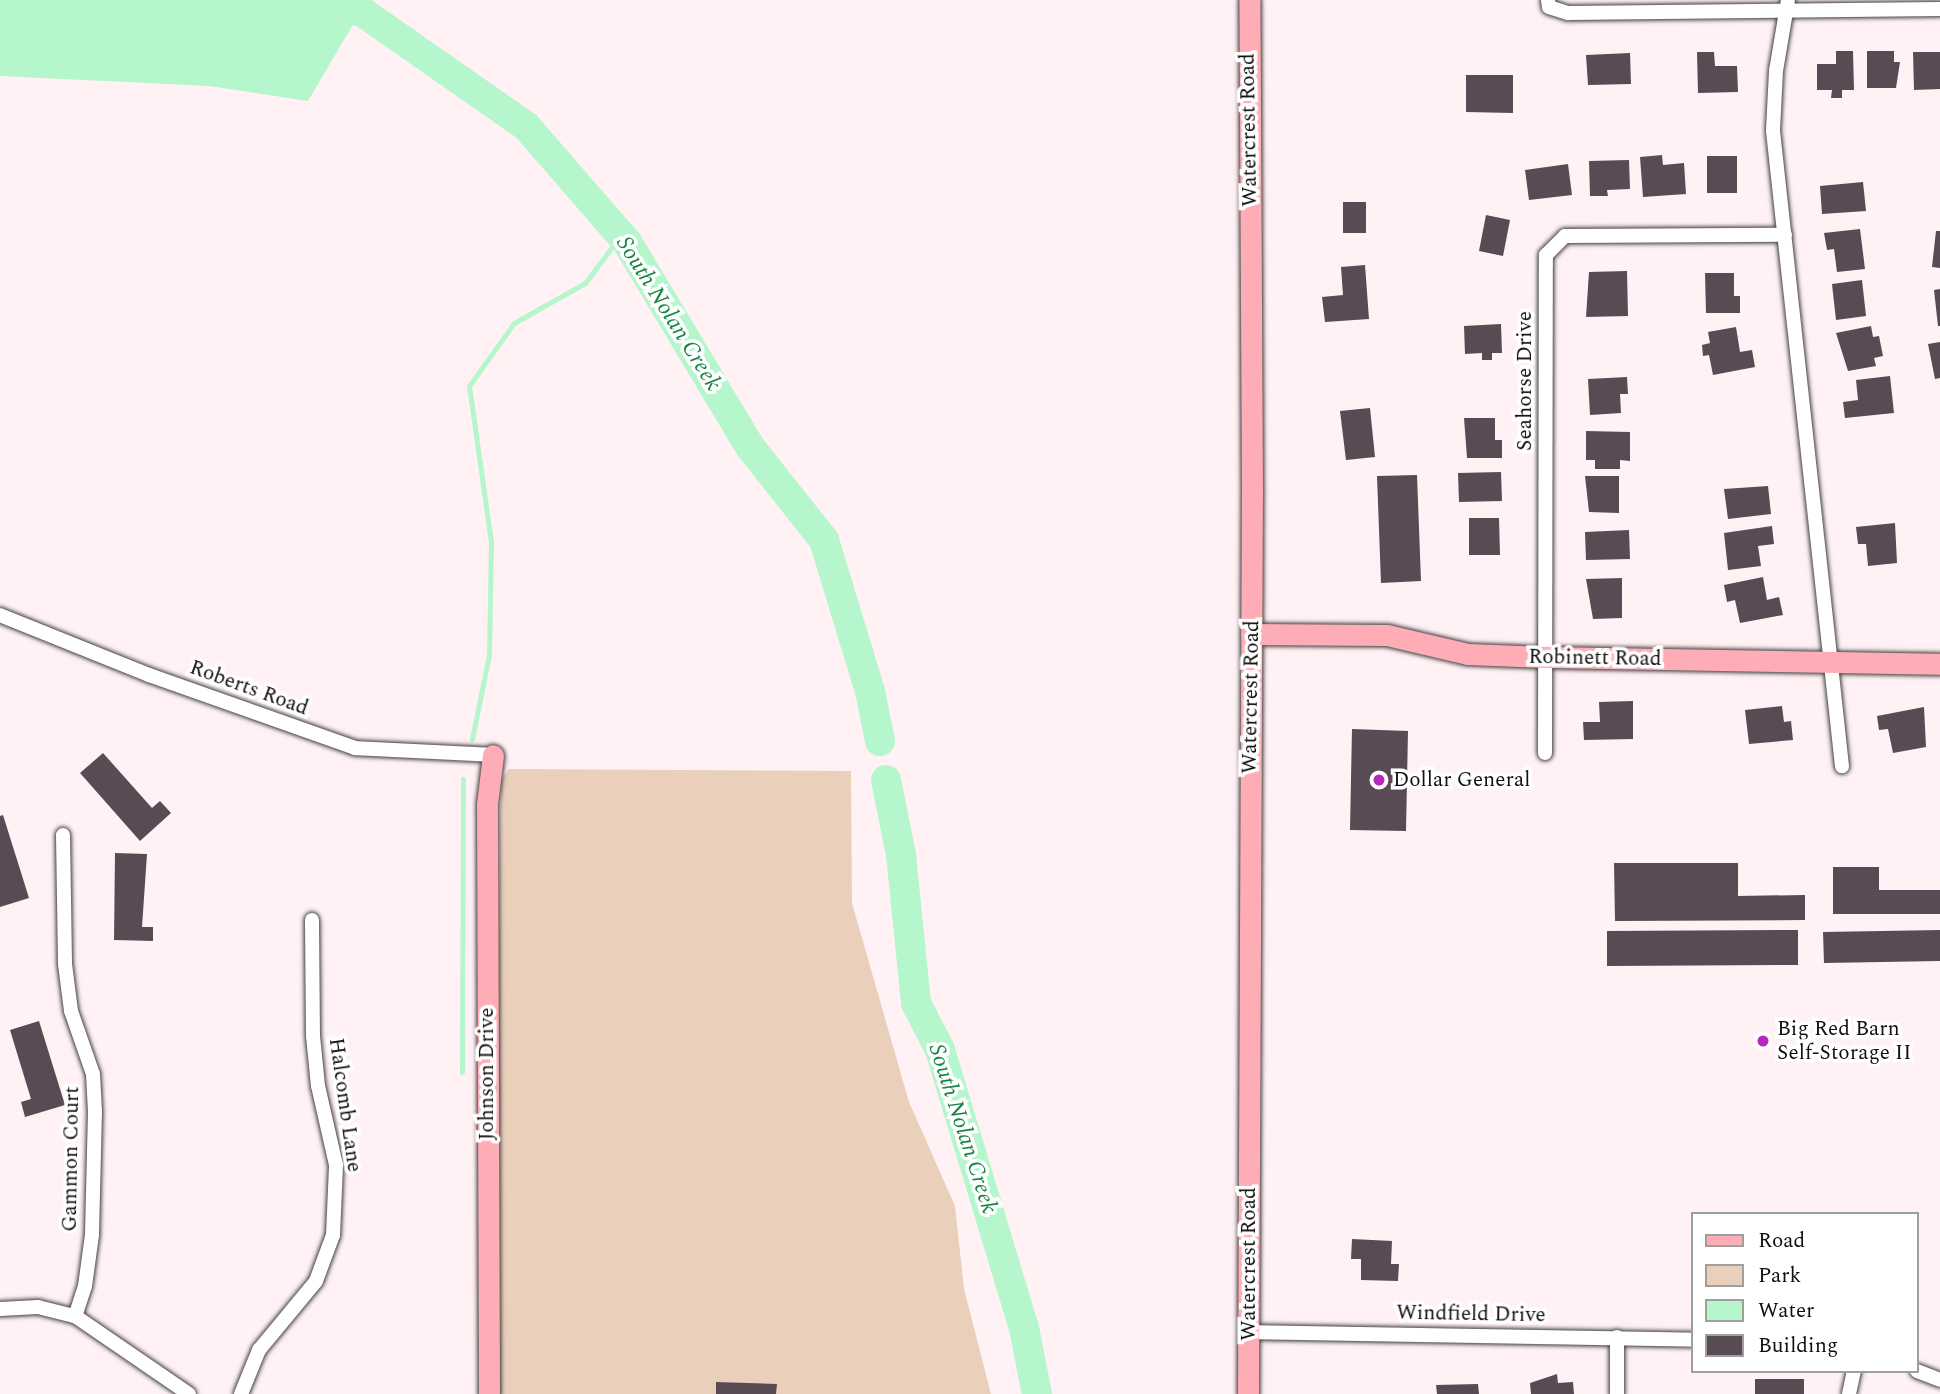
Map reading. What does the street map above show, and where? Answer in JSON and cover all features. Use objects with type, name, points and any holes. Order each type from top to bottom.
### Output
[{"type":"street","name":"Watercrest Road","points":[[1248,1394],[1251,634],[1249,0]]},
{"type":"street","points":[[1548,3],[1568,13],[1787,5],[1940,9]]},
{"type":"street","points":[[1787,5],[1776,71],[1773,131],[1842,766]]},
{"type":"street","name":"Seahorse Drive","points":[[1545,753],[1546,255],[1565,236],[1784,235]]},
{"type":"street","name":"Roberts Road","points":[[0,615],[149,675],[355,748],[494,755]]},
{"type":"street","name":"Robinett Road","points":[[1251,634],[1387,635],[1468,654],[1940,664]]},
{"type":"street","name":"Johnson Drive","points":[[489,1394],[487,804],[494,755]]},
{"type":"street","name":"Gammon Court","points":[[63,835],[66,976],[71,1011],[93,1074],[95,1111],[92,1235],[85,1286],[75,1316]]},
{"type":"street","name":"Halcomb Lane","points":[[241,1394],[259,1350],[316,1281],[333,1235],[335,1165],[316,1073],[313,920]]},
{"type":"street","points":[[0,1309],[38,1307],[75,1316],[189,1394]]},
{"type":"street","name":"Windfield Drive","points":[[1249,1332],[1692,1340]]},
{"type":"street","points":[[1616,1337],[1617,1394]]},
{"type":"street","points":[[1919,1372],[1940,1380]]},
{"type":"street","points":[[1849,1394],[1854,1373]]},
{"type":"green space","points":[[509,769],[851,771],[852,903],[909,1102],[955,1206],[964,1289],[991,1394],[494,1394],[501,780]]},
{"type":"water","points":[[0,0],[356,0],[361,11],[308,101],[209,86],[0,76]]},
{"type":"building","points":[[1836,51],[1853,51],[1854,90],[1842,90],[1842,98],[1831,98],[1832,90],[1817,90],[1817,64],[1836,64]]},
{"type":"building","points":[[1867,51],[1894,51],[1894,62],[1900,62],[1896,88],[1867,88]]},
{"type":"building","points":[[1697,52],[1714,52],[1715,66],[1737,66],[1738,92],[1698,93]]},
{"type":"building","points":[[1913,52],[1940,52],[1940,89],[1914,90]]},
{"type":"building","points":[[1630,53],[1631,84],[1588,85],[1586,55]]},
{"type":"building","points":[[1466,75],[1513,75],[1513,113],[1466,112]]},
{"type":"building","points":[[1662,155],[1663,165],[1684,163],[1686,194],[1643,197],[1640,157]]},
{"type":"building","points":[[1707,156],[1737,156],[1737,193],[1707,193]]},
{"type":"building","points":[[1629,160],[1630,189],[1607,190],[1608,196],[1590,196],[1589,161]]},
{"type":"building","points":[[1568,164],[1572,195],[1529,200],[1525,170]]},
{"type":"building","points":[[1863,182],[1866,211],[1822,214],[1820,186]]},
{"type":"building","points":[[1343,202],[1366,202],[1366,233],[1343,233]]},
{"type":"building","points":[[1486,215],[1510,220],[1503,256],[1479,251]]},
{"type":"building","points":[[1860,229],[1865,269],[1837,272],[1834,249],[1827,250],[1824,233]]},
{"type":"building","points":[[1936,231],[1940,231],[1940,268],[1932,267]]},
{"type":"building","points":[[1365,265],[1369,319],[1325,322],[1322,297],[1343,295],[1341,267]]},
{"type":"building","points":[[1627,271],[1628,316],[1586,317],[1589,272]]},
{"type":"building","points":[[1705,273],[1734,273],[1734,296],[1740,296],[1740,313],[1706,313]]},
{"type":"building","points":[[1862,280],[1866,316],[1836,320],[1832,284]]},
{"type":"building","points":[[1940,289],[1940,326],[1938,326],[1934,290]]},
{"type":"building","points":[[1501,324],[1502,353],[1492,353],[1492,360],[1482,360],[1482,353],[1465,354],[1464,326]]},
{"type":"building","points":[[1871,326],[1873,337],[1879,336],[1883,356],[1874,358],[1876,366],[1848,371],[1836,333]]},
{"type":"building","points":[[1736,327],[1740,352],[1752,350],[1755,367],[1713,375],[1709,355],[1703,356],[1702,345],[1710,343],[1708,332]]},
{"type":"building","points":[[1940,342],[1940,378],[1935,379],[1928,344]]},
{"type":"building","points":[[1890,376],[1894,413],[1845,418],[1843,402],[1858,400],[1856,380]]},
{"type":"building","points":[[1627,377],[1628,394],[1620,394],[1621,413],[1590,415],[1588,379]]},
{"type":"building","points":[[1370,408],[1375,457],[1346,460],[1340,411]]},
{"type":"building","points":[[1464,418],[1495,418],[1495,440],[1502,440],[1502,458],[1467,458]]},
{"type":"building","points":[[1586,431],[1630,432],[1630,461],[1620,460],[1620,469],[1595,469],[1595,460],[1586,460]]},
{"type":"building","points":[[1501,472],[1502,501],[1459,502],[1458,473]]},
{"type":"building","points":[[1417,475],[1421,581],[1381,583],[1377,476]]},
{"type":"building","points":[[1585,476],[1619,476],[1619,513],[1589,512]]},
{"type":"building","points":[[1768,486],[1771,514],[1728,519],[1724,489]]},
{"type":"building","points":[[1469,518],[1499,518],[1500,555],[1469,555]]},
{"type":"building","points":[[1895,523],[1897,563],[1868,566],[1866,544],[1858,544],[1856,527]]},
{"type":"building","points":[[1772,526],[1774,544],[1758,546],[1761,566],[1728,570],[1724,533]]},
{"type":"building","points":[[1629,530],[1630,559],[1586,560],[1585,532]]},
{"type":"building","points":[[1763,577],[1767,600],[1779,597],[1783,615],[1740,623],[1735,600],[1727,602],[1724,585]]},
{"type":"building","points":[[1622,578],[1622,618],[1593,619],[1586,579]]},
{"type":"building","points":[[1633,701],[1633,739],[1584,740],[1583,722],[1600,722],[1599,702]]},
{"type":"building","points":[[1782,706],[1784,722],[1791,721],[1793,740],[1749,744],[1745,710]]},
{"type":"building","points":[[1924,707],[1926,747],[1893,753],[1888,729],[1879,730],[1877,716]]},
{"type":"building","name":"Dollar General","points":[[1352,729],[1408,731],[1406,831],[1350,830]]},
{"type":"building","points":[[103,753],[152,808],[160,801],[171,813],[140,841],[80,773]]},
{"type":"building","points":[[3,815],[29,898],[0,907],[0,816]]},
{"type":"building","points":[[115,853],[147,854],[142,927],[153,927],[153,941],[114,940]]},
{"type":"building","points":[[1614,863],[1738,863],[1738,896],[1805,895],[1805,920],[1615,921]]},
{"type":"building","points":[[1833,867],[1879,867],[1879,890],[1940,890],[1940,914],[1833,914]]},
{"type":"building","points":[[1798,930],[1798,965],[1607,966],[1607,931]]},
{"type":"building","points":[[1940,930],[1940,961],[1824,963],[1823,932]]},
{"type":"building","points":[[39,1021],[65,1105],[25,1117],[21,1102],[31,1099],[10,1030]]},
{"type":"building","points":[[1352,1239],[1392,1241],[1391,1264],[1399,1264],[1398,1281],[1361,1280],[1361,1259],[1351,1259]]},
{"type":"building","points":[[1557,1374],[1558,1383],[1573,1382],[1574,1394],[1531,1394],[1530,1383]]},
{"type":"building","points":[[1755,1379],[1804,1379],[1804,1394],[1755,1394]]},
{"type":"building","points":[[716,1382],[777,1384],[776,1394],[716,1394]]},
{"type":"building","points":[[1478,1384],[1479,1394],[1437,1394],[1436,1385]]},
{"type":"waterway","name":"South Nolan Creek","points":[[321,7],[361,11],[526,126],[627,242],[751,448],[824,540],[870,691],[880,741]]},
{"type":"waterway","points":[[472,739],[489,655],[491,542],[469,386],[514,323],[585,283],[621,235]]},
{"type":"waterway","points":[[462,1072],[463,779]]},
{"type":"waterway","name":"South Nolan Creek","points":[[886,780],[901,855],[916,1003],[940,1050],[1024,1328],[1037,1394]]},
{"type":"place","name":"Dollar General","points":[[1379,780]]},
{"type":"place","name":"Big Red Barn Self-Storage II","points":[[1763,1041]]}]
